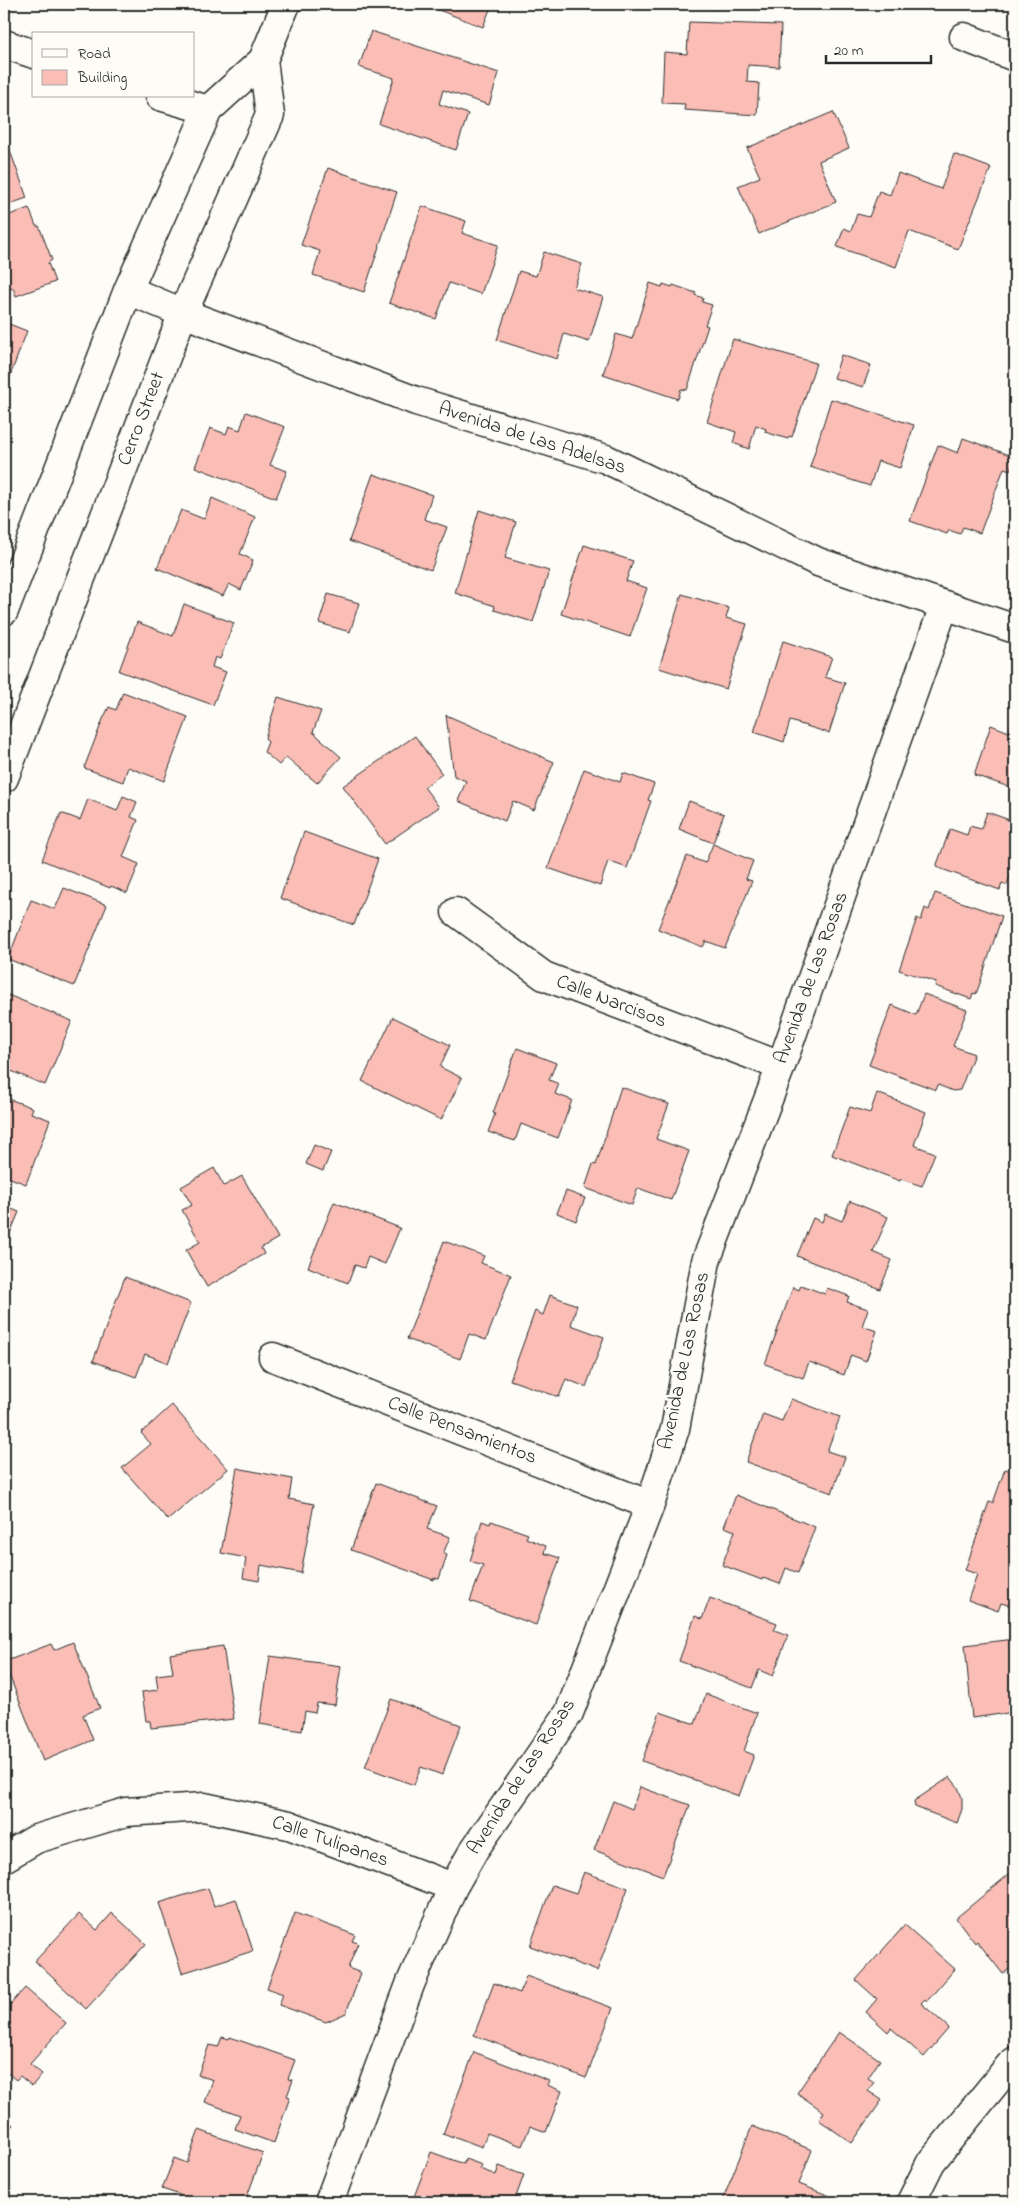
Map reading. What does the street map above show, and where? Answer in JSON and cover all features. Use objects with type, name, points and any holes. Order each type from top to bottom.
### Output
[{"type":"street","name":"Cerro Street","points":[[4,611],[128,290],[208,110],[263,60],[286,4]]},
{"type":"street","points":[[964,37],[1015,56]]},
{"type":"street","points":[[4,44],[32,53]]},
{"type":"street","name":"Cerro Street","points":[[4,778],[184,314],[270,115],[263,60]]},
{"type":"street","points":[[167,98],[208,110]]},
{"type":"street","name":"Avenida de Las Adelsas","points":[[128,290],[184,314],[416,401],[606,459],[818,562],[1015,629]]},
{"type":"street","name":"Avenida de Las Rosas","points":[[329,2202],[410,1982],[453,1887],[474,1850],[569,1713],[650,1505],[675,1429],[706,1261],[781,1066],[944,606]]},
{"type":"street","name":"Calle Narcisos","points":[[456,912],[544,976],[781,1066]]},
{"type":"street","name":"Calle Pensamientos","points":[[273,1357],[650,1505]]},
{"type":"street","name":"Calle Tulipanes","points":[[4,1858],[36,1839],[126,1812],[204,1807],[289,1825],[453,1887]]},
{"type":"street","points":[[911,2202],[931,2162],[1015,2061]]},
{"type":"building","points":[[423,4],[492,4],[483,27]]},
{"type":"building","points":[[673,4],[718,4],[717,8]]},
{"type":"building","points":[[689,22],[781,25],[779,67],[748,65],[747,82],[759,83],[757,115],[684,110],[685,104],[662,103],[664,52],[687,54]]},
{"type":"building","points":[[371,31],[499,73],[489,105],[443,90],[439,104],[468,114],[456,150],[379,124],[394,78],[359,67]]},
{"type":"building","points":[[833,112],[849,148],[819,161],[836,202],[759,234],[738,186],[760,177],[747,148]]},
{"type":"building","points":[[4,138],[27,198],[4,206]]},
{"type":"building","points":[[954,154],[991,168],[958,249],[909,231],[896,267],[837,247],[844,228],[851,231],[857,214],[869,217],[879,191],[890,195],[898,173],[941,189]]},
{"type":"building","points":[[328,168],[397,192],[364,292],[313,275],[320,251],[301,245]]},
{"type":"building","points":[[422,206],[466,221],[462,233],[498,245],[481,294],[449,283],[436,319],[389,303]]},
{"type":"building","points":[[29,208],[36,226],[39,226],[52,260],[48,263],[55,282],[16,296],[13,288],[4,291],[4,217]]},
{"type":"building","points":[[544,252],[582,264],[574,288],[603,297],[589,342],[564,334],[557,359],[497,340],[519,271],[536,276]]},
{"type":"building","points":[[650,283],[662,287],[663,284],[672,287],[673,285],[696,293],[695,295],[703,298],[702,302],[712,305],[705,325],[708,326],[687,390],[681,389],[678,399],[603,374],[616,334],[632,339]]},
{"type":"building","points":[[4,322],[27,331],[4,392]]},
{"type":"building","points":[[733,339],[816,363],[792,437],[789,436],[788,439],[765,432],[766,429],[756,425],[749,449],[733,443],[736,432],[707,422]]},
{"type":"building","points":[[841,355],[871,365],[863,387],[834,378]]},
{"type":"building","points":[[831,399],[914,425],[900,468],[878,461],[870,486],[810,467]]},
{"type":"building","points":[[246,412],[285,427],[270,465],[287,471],[276,498],[195,467],[210,428],[226,434],[229,426],[240,430]]},
{"type":"building","points":[[963,438],[1015,457],[1010,470],[1004,468],[980,533],[963,527],[960,534],[949,530],[947,534],[910,521],[938,445],[958,453]]},
{"type":"building","points":[[373,474],[432,495],[424,519],[447,527],[431,570],[349,541]]},
{"type":"building","points":[[212,498],[255,517],[240,554],[253,560],[241,590],[229,584],[223,596],[157,568],[181,510],[204,519]]},
{"type":"building","points":[[479,510],[516,522],[505,558],[549,571],[533,622],[494,610],[495,606],[455,593]]},
{"type":"building","points":[[584,545],[633,561],[626,581],[647,588],[630,637],[561,614]]},
{"type":"building","points":[[328,594],[359,603],[350,632],[319,623]]},
{"type":"building","points":[[682,594],[729,608],[726,618],[747,624],[726,689],[659,668]]},
{"type":"building","points":[[184,604],[234,623],[220,659],[215,657],[212,667],[226,672],[213,705],[119,671],[137,622],[173,636]]},
{"type":"building","points":[[783,641],[832,657],[825,677],[845,683],[829,733],[790,721],[784,742],[754,732]]},
{"type":"building","points":[[123,692],[188,717],[164,781],[128,767],[123,782],[84,768],[109,707],[116,710]]},
{"type":"building","points":[[278,697],[321,711],[313,732],[341,757],[317,783],[286,757],[279,765],[264,752],[268,742],[265,738]]},
{"type":"building","points":[[1015,713],[1015,789],[974,775],[991,725],[1009,732]]},
{"type":"building","points":[[446,715],[554,762],[534,810],[513,801],[505,821],[458,801],[466,781],[454,776]]},
{"type":"building","points":[[415,736],[442,774],[424,787],[439,807],[385,844],[343,786]]},
{"type":"building","points":[[584,769],[620,782],[623,773],[654,784],[648,800],[651,801],[627,868],[608,861],[600,886],[548,868]]},
{"type":"building","points":[[123,796],[137,802],[131,817],[138,820],[123,857],[139,864],[127,893],[42,860],[61,813],[80,820],[88,799],[117,811]]},
{"type":"building","points":[[689,801],[724,814],[713,843],[679,829]]},
{"type":"building","points":[[987,812],[1015,822],[1015,862],[1007,885],[1002,883],[1000,890],[936,867],[950,829],[967,835],[970,826],[981,829]]},
{"type":"building","points":[[304,832],[378,859],[354,925],[280,898]]},
{"type":"building","points":[[713,844],[753,861],[746,879],[752,881],[725,948],[706,941],[703,947],[658,929],[687,856],[705,863]]},
{"type":"building","points":[[64,888],[107,905],[74,986],[8,959],[31,900],[55,909]]},
{"type":"building","points":[[935,893],[1002,916],[976,994],[973,993],[971,999],[935,986],[936,982],[899,970],[917,918],[921,920],[925,908],[929,910]]},
{"type":"building","points":[[924,994],[967,1010],[953,1046],[974,1054],[960,1090],[953,1091],[938,1085],[936,1090],[869,1065],[892,1005],[916,1015]]},
{"type":"building","points":[[8,995],[72,1021],[45,1085],[4,1068],[4,1000],[6,1001]]},
{"type":"building","points":[[393,1017],[450,1045],[440,1067],[462,1078],[441,1120],[362,1081]]},
{"type":"building","points":[[517,1048],[556,1063],[549,1080],[559,1084],[555,1094],[572,1100],[558,1138],[521,1124],[515,1141],[488,1132]]},
{"type":"building","points":[[621,1087],[669,1104],[656,1139],[689,1151],[671,1200],[638,1188],[632,1205],[585,1188],[593,1164],[596,1165]]},
{"type":"building","points":[[877,1093],[926,1112],[914,1145],[935,1153],[922,1186],[901,1179],[900,1181],[832,1155],[850,1107],[870,1113]]},
{"type":"building","points":[[4,1097],[33,1108],[31,1113],[50,1120],[26,1184],[4,1177]]},
{"type":"building","points":[[314,1145],[331,1152],[323,1171],[306,1164]]},
{"type":"building","points":[[214,1168],[224,1186],[242,1176],[278,1238],[261,1248],[264,1254],[207,1287],[186,1250],[200,1242],[182,1210],[192,1205],[181,1187]]},
{"type":"building","points":[[566,1191],[585,1198],[576,1221],[557,1213]]},
{"type":"building","points":[[850,1201],[888,1217],[873,1252],[892,1260],[880,1289],[797,1256],[813,1218],[822,1222],[825,1214],[842,1221]]},
{"type":"building","points":[[334,1202],[400,1228],[385,1264],[368,1257],[364,1268],[355,1265],[348,1283],[308,1267]]},
{"type":"building","points":[[4,1206],[19,1212],[4,1248]]},
{"type":"building","points":[[444,1241],[484,1256],[481,1263],[511,1275],[486,1340],[469,1334],[460,1359],[407,1339]]},
{"type":"building","points":[[125,1277],[191,1303],[168,1363],[145,1354],[136,1377],[93,1361]]},
{"type":"building","points":[[801,1285],[825,1294],[827,1288],[849,1296],[847,1302],[868,1309],[862,1326],[877,1331],[866,1361],[851,1355],[844,1375],[809,1362],[803,1378],[765,1364],[793,1287],[799,1290]]},
{"type":"building","points":[[550,1295],[577,1305],[571,1325],[604,1337],[586,1387],[566,1379],[559,1397],[510,1380],[535,1311],[543,1315]]},
{"type":"building","points":[[791,1399],[840,1417],[827,1451],[845,1457],[832,1493],[746,1462],[763,1414],[782,1421]]},
{"type":"building","points":[[172,1405],[228,1469],[168,1520],[122,1468],[151,1444],[141,1433]]},
{"type":"building","points":[[237,1468],[292,1479],[289,1499],[314,1504],[301,1573],[261,1565],[259,1581],[243,1578],[246,1558],[221,1553]]},
{"type":"building","points":[[1005,1469],[1015,1472],[1015,1607],[1001,1603],[998,1611],[968,1600],[977,1574],[965,1570],[989,1502],[993,1503]]},
{"type":"building","points":[[376,1483],[437,1506],[427,1529],[450,1537],[443,1554],[447,1555],[439,1579],[434,1578],[434,1580],[351,1550]]},
{"type":"building","points":[[736,1495],[815,1527],[798,1573],[786,1568],[780,1584],[763,1578],[762,1580],[722,1565],[735,1531],[724,1527]]},
{"type":"building","points":[[482,1521],[490,1524],[491,1521],[528,1534],[526,1538],[546,1546],[544,1553],[560,1558],[536,1625],[470,1601],[483,1565],[470,1561]]},
{"type":"building","points":[[710,1598],[777,1623],[774,1630],[788,1635],[773,1676],[759,1670],[752,1688],[679,1661],[695,1616],[702,1619]]},
{"type":"building","points":[[1015,1639],[1015,1712],[972,1718],[965,1645]]},
{"type":"building","points":[[73,1642],[100,1708],[83,1715],[93,1740],[43,1761],[4,1662],[51,1644],[54,1650]]},
{"type":"building","points":[[223,1646],[234,1719],[151,1728],[150,1721],[146,1721],[142,1692],[158,1690],[156,1675],[173,1673],[170,1654]]},
{"type":"building","points":[[270,1656],[341,1666],[335,1705],[317,1703],[315,1713],[305,1711],[302,1731],[260,1724]]},
{"type":"building","points":[[706,1694],[757,1713],[744,1751],[754,1755],[739,1796],[642,1761],[660,1712],[695,1724]]},
{"type":"building","points":[[391,1699],[461,1725],[442,1775],[421,1767],[414,1785],[365,1767]]},
{"type":"building","points":[[950,1777],[958,1787],[962,1798],[962,1809],[957,1823],[915,1807],[914,1801]]},
{"type":"building","points":[[640,1787],[690,1805],[663,1876],[594,1850],[613,1801],[632,1809]]},
{"type":"building","points":[[1014,1870],[1015,1964],[1003,1974],[977,1941],[975,1943],[956,1918]]},
{"type":"building","points":[[584,1872],[628,1888],[597,1971],[530,1946],[552,1885],[576,1893]]},
{"type":"building","points":[[208,1888],[214,1906],[236,1899],[253,1951],[182,1973],[159,1903]]},
{"type":"building","points":[[112,1913],[146,1944],[86,2009],[35,1961],[79,1914],[97,1930]]},
{"type":"building","points":[[295,1913],[355,1935],[352,1941],[358,1943],[348,1968],[361,1973],[346,2013],[326,2022],[279,2005],[283,1994],[267,1988]]},
{"type":"building","points":[[905,1925],[955,1969],[927,2001],[925,1999],[921,2003],[949,2028],[924,2057],[891,2028],[888,2032],[866,2012],[877,1999],[856,1980]]},
{"type":"building","points":[[526,1976],[613,2008],[586,2078],[474,2035],[494,1983],[520,1993]]},
{"type":"building","points":[[25,1988],[66,2023],[30,2064],[42,2074],[32,2086],[20,2076],[16,2080],[4,2070],[4,2001],[9,2006]]},
{"type":"building","points":[[839,2032],[880,2060],[868,2078],[874,2082],[868,2091],[882,2100],[852,2143],[819,2120],[824,2112],[797,2093]]},
{"type":"building","points":[[222,2037],[229,2039],[230,2037],[295,2060],[288,2079],[293,2080],[287,2096],[290,2097],[274,2143],[235,2129],[240,2115],[205,2102],[213,2080],[198,2075],[209,2045],[218,2047]]},
{"type":"building","points":[[474,2052],[549,2081],[547,2085],[562,2091],[546,2132],[530,2126],[522,2146],[487,2133],[482,2147],[443,2134]]},
{"type":"building","points":[[4,2116],[13,2125],[4,2136]]},
{"type":"building","points":[[752,2126],[812,2150],[799,2184],[830,2196],[827,2202],[722,2202]]},
{"type":"building","points":[[199,2130],[263,2153],[245,2202],[178,2202],[180,2195],[162,2189],[174,2158],[187,2163]]},
{"type":"building","points":[[431,2152],[464,2164],[465,2159],[482,2165],[480,2169],[496,2175],[499,2166],[524,2175],[514,2202],[412,2202]]}]
